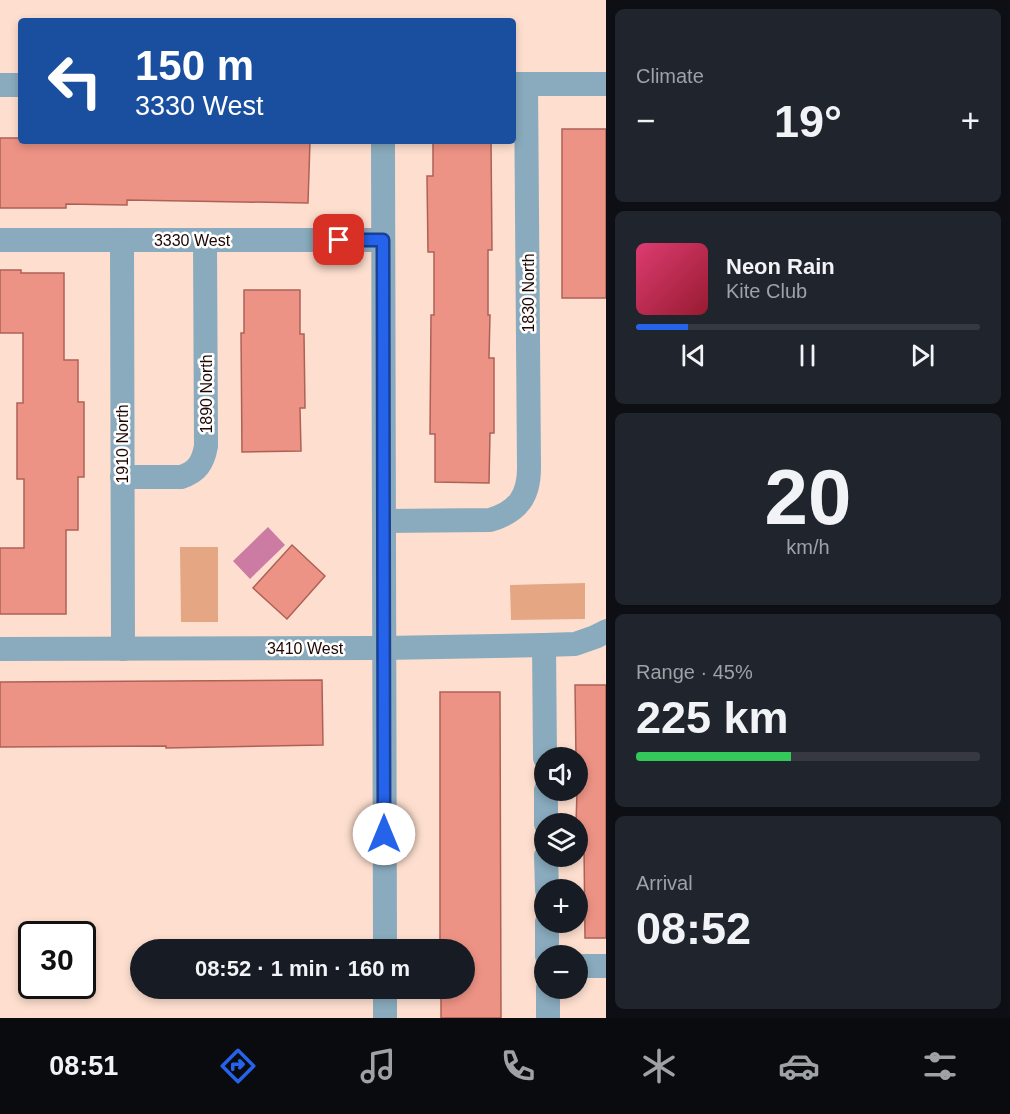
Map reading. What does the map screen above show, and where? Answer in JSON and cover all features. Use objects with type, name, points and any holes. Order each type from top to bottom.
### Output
[{"type":"street","points":[[520,84],[606,84]]},
{"type":"street","name":"1830 North","points":[[384,521],[490,520],[502,517],[513,510],[526,491],[529,479],[520,84]]},
{"type":"street","points":[[0,85],[18,85]]},
{"type":"street","points":[[383,144],[385,939]]},
{"type":"street","name":"3330 West","points":[[0,240],[383,240]]},
{"type":"street","name":"1910 North","points":[[122,240],[123,649]]},
{"type":"street","name":"1890 North","points":[[122,477],[181,477],[197,468],[205,454],[206,240]]},
{"type":"street","name":"3410 West","points":[[0,649],[384,648],[544,645],[575,644],[606,631]]},
{"type":"street","points":[[544,645],[545,747]]},
{"type":"street","points":[[588,966],[606,966]]},
{"type":"street","points":[[385,999],[385,1018]]},
{"type":"street","points":[[548,999],[548,1018]]},
{"type":"shaded area","points":[[268,527],[285,545],[250,579],[233,561]]},
{"type":"shaded area","points":[[180,547],[218,547],[218,622],[181,622]]},
{"type":"shaded area","points":[[585,583],[585,619],[511,620],[510,585]]},
{"type":"building","points":[[562,129],[606,129],[606,298],[562,298]]},
{"type":"building","points":[[0,138],[18,138],[18,144],[310,144],[308,203],[127,200],[127,205],[66,204],[66,208],[0,208]]},
{"type":"building","points":[[433,144],[491,144],[492,250],[488,250],[488,315],[490,315],[489,358],[494,358],[494,433],[490,433],[489,483],[435,482],[435,434],[430,434],[434,252],[428,252],[427,176],[433,176]]},
{"type":"building","points":[[0,270],[21,270],[21,273],[64,273],[64,360],[78,360],[78,402],[84,402],[84,477],[78,477],[78,530],[66,530],[66,614],[0,614],[0,548],[24,548],[24,479],[17,479],[17,403],[23,403],[23,333],[0,333]]},
{"type":"building","points":[[244,290],[300,290],[300,334],[304,334],[305,408],[300,408],[301,451],[242,452],[241,333],[244,333]]},
{"type":"building","points":[[292,545],[325,576],[287,619],[253,588]]},
{"type":"building","points":[[322,680],[323,745],[166,748],[166,746],[0,747],[0,682]]},
{"type":"building","points":[[575,685],[606,685],[606,938],[585,938],[585,933],[588,933],[588,879],[584,879],[584,867],[588,867],[588,813],[576,813],[577,801],[588,801],[588,747],[576,747]]},
{"type":"building","points":[[440,692],[500,692],[501,1018],[441,1018],[441,999],[475,999],[475,939],[440,939]]},
{"type":"route","points":[[339,240],[383,240],[384,834]]}]
